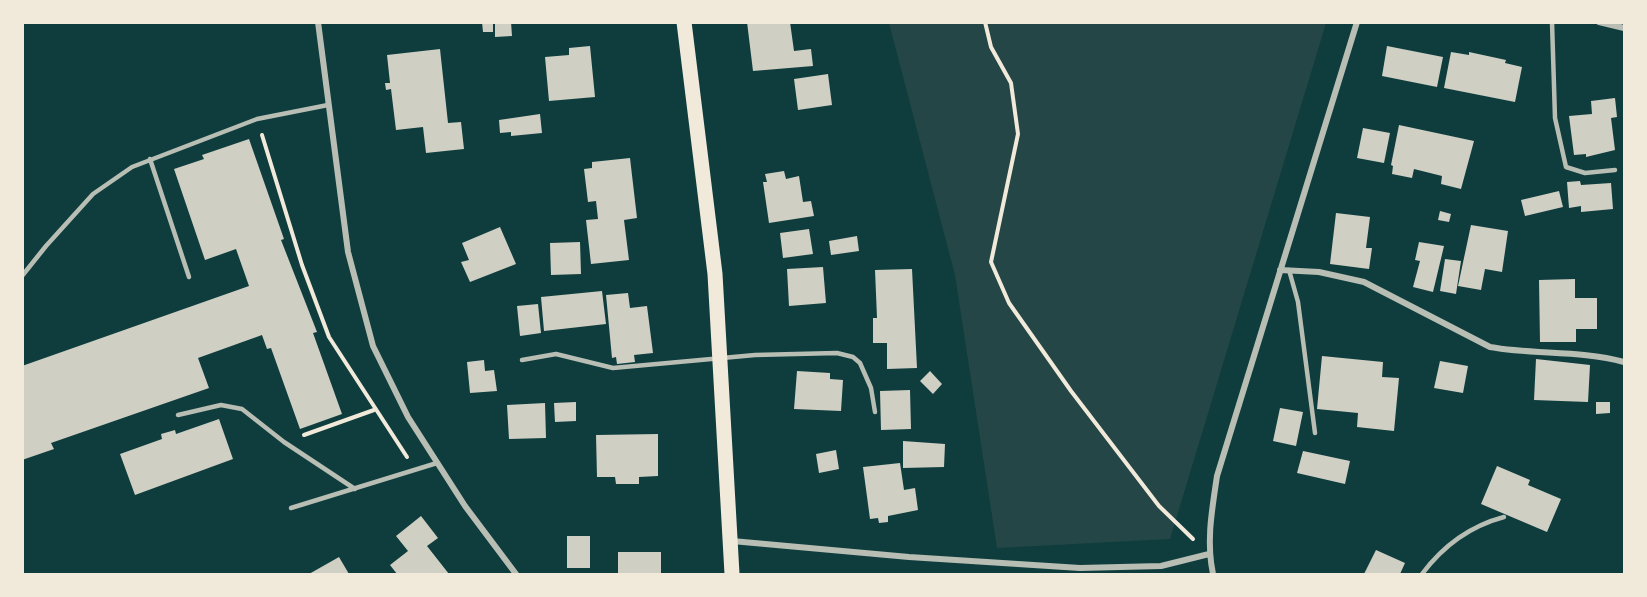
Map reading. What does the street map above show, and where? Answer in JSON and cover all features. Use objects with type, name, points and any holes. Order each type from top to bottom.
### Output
[{"type":"main road","points":[[684,22],[715,274],[732,541],[732,574]]},
{"type":"street","points":[[318,22],[348,252],[373,346],[408,417],[465,506],[516,574]]},
{"type":"street","points":[[1213,574],[1209,554],[1209,523],[1217,476],[1357,22]]},
{"type":"street","points":[[1599,22],[1624,28]]},
{"type":"street","points":[[1280,270],[1319,272],[1364,282],[1490,347],[1513,351],[1603,356],[1624,362]]},
{"type":"street","points":[[732,541],[909,557],[1080,568],[1161,566],[1209,554]]},
{"type":"lane","points":[[1552,22],[1555,118],[1566,167],[1585,173],[1615,170]]},
{"type":"lane","points":[[22,276],[93,194],[111,180],[150,159],[257,119],[328,105]]},
{"type":"lane","points":[[150,159],[189,277]]},
{"type":"lane","points":[[1289,270],[1298,302],[1315,433]]},
{"type":"lane","points":[[522,360],[556,354],[614,368],[815,352],[853,357],[866,374],[875,412]]},
{"type":"lane","points":[[178,415],[221,405],[242,409],[284,442],[355,489]]},
{"type":"lane","points":[[291,508],[437,463]]},
{"type":"lane","points":[[1422,574],[1449,545],[1470,529],[1504,517]]},
{"type":"path","points":[[985,22],[991,47],[1011,83],[1018,134],[991,262],[1010,303],[1071,391],[1159,506],[1209,554]]},
{"type":"path","points":[[257,119],[302,265],[329,338],[374,410],[416,470]]},
{"type":"path","points":[[284,442],[374,410]]},
{"type":"shaded area","points":[[889,23],[1326,23],[1170,539],[997,548],[955,275]]},
{"type":"building","points":[[482,22],[493,22],[493,32],[483,32]]},
{"type":"building","points":[[495,22],[511,22],[512,36],[495,37]]},
{"type":"building","points":[[747,22],[790,22],[794,51],[811,49],[813,66],[753,71]]},
{"type":"building","points":[[590,46],[595,97],[549,101],[545,57],[569,55],[569,48]]},
{"type":"building","points":[[1387,46],[1443,57],[1437,87],[1382,76]]},
{"type":"building","points":[[440,49],[448,123],[461,122],[464,149],[426,153],[423,127],[396,130],[391,89],[386,90],[385,83],[390,83],[387,55]]},
{"type":"building","points":[[1451,52],[1469,55],[1469,52],[1506,60],[1505,63],[1522,67],[1515,102],[1444,88]]},
{"type":"building","points":[[828,74],[832,105],[798,110],[794,79]]},
{"type":"building","points":[[1615,98],[1617,117],[1611,118],[1615,150],[1586,157],[1586,154],[1574,155],[1569,116],[1592,114],[1591,101]]},
{"type":"building","points":[[540,114],[542,133],[511,136],[511,132],[500,133],[499,120]]},
{"type":"building","points":[[1399,125],[1474,141],[1461,189],[1441,184],[1442,176],[1414,169],[1412,178],[1392,174],[1393,166],[1391,165]]},
{"type":"building","points":[[1363,128],[1390,133],[1384,163],[1357,158]]},
{"type":"building","points":[[249,139],[284,239],[281,240],[317,332],[313,333],[342,414],[300,429],[271,348],[267,349],[262,335],[198,358],[209,388],[51,443],[54,449],[22,460],[22,366],[249,286],[236,249],[205,260],[174,169],[204,159],[202,155]]},
{"type":"building","points":[[630,158],[637,218],[624,220],[629,260],[591,264],[586,220],[598,219],[596,201],[588,202],[584,169],[592,168],[592,162]]},
{"type":"building","points":[[784,171],[786,179],[799,176],[803,202],[811,201],[814,216],[769,223],[763,182],[767,182],[765,174]]},
{"type":"building","points":[[1580,181],[1581,185],[1611,183],[1613,209],[1581,212],[1581,206],[1569,208],[1567,182]]},
{"type":"building","points":[[1559,191],[1563,207],[1525,216],[1521,200]]},
{"type":"building","points":[[1440,211],[1451,214],[1449,222],[1438,220]]},
{"type":"building","points":[[1336,213],[1370,217],[1366,248],[1372,248],[1369,269],[1330,264]]},
{"type":"building","points":[[1471,225],[1508,231],[1502,272],[1485,269],[1481,290],[1458,286]]},
{"type":"building","points":[[500,227],[516,264],[470,282],[461,262],[469,260],[462,243]]},
{"type":"building","points":[[809,229],[813,254],[783,258],[780,233]]},
{"type":"building","points":[[857,236],[859,251],[831,255],[829,241]]},
{"type":"building","points":[[580,242],[581,274],[551,275],[550,243]]},
{"type":"building","points":[[1419,242],[1444,246],[1433,292],[1413,287],[1420,261],[1415,260]]},
{"type":"building","points":[[1445,259],[1461,261],[1456,294],[1440,291]]},
{"type":"building","points":[[823,267],[826,303],[789,306],[787,269]]},
{"type":"building","points":[[912,269],[917,368],[887,369],[887,343],[873,343],[873,318],[877,318],[875,270]]},
{"type":"building","points":[[1575,279],[1575,298],[1597,298],[1597,329],[1576,329],[1576,342],[1540,342],[1539,280]]},
{"type":"building","points":[[602,291],[606,324],[544,331],[541,297]]},
{"type":"building","points":[[628,293],[630,308],[647,306],[653,353],[634,355],[635,362],[617,364],[616,357],[612,358],[606,295]]},
{"type":"building","points":[[538,304],[541,333],[520,336],[517,306]]},
{"type":"building","points":[[1322,356],[1383,362],[1382,377],[1399,378],[1394,431],[1357,427],[1358,413],[1317,409]]},
{"type":"building","points":[[1536,359],[1590,365],[1588,402],[1534,400]]},
{"type":"building","points":[[484,360],[485,371],[494,370],[497,391],[470,393],[467,362]]},
{"type":"building","points":[[1440,361],[1468,366],[1463,393],[1434,388]]},
{"type":"building","points":[[797,371],[830,373],[830,379],[843,380],[841,411],[794,409]]},
{"type":"building","points":[[930,371],[942,384],[933,394],[920,381]]},
{"type":"building","points":[[910,390],[911,429],[881,430],[880,391]]},
{"type":"building","points":[[576,402],[576,421],[555,422],[554,403]]},
{"type":"building","points":[[1596,402],[1610,402],[1610,413],[1596,414]]},
{"type":"building","points":[[545,403],[546,438],[509,439],[507,405]]},
{"type":"building","points":[[1280,408],[1303,412],[1296,446],[1273,441]]},
{"type":"building","points":[[219,419],[233,459],[135,495],[120,454],[162,439],[161,434],[175,430],[176,434]]},
{"type":"building","points":[[658,434],[658,476],[639,477],[639,484],[616,484],[615,477],[597,477],[596,435]]},
{"type":"building","points":[[903,441],[945,444],[944,467],[903,468]]},
{"type":"building","points":[[836,450],[839,469],[819,473],[816,454]]},
{"type":"building","points":[[1303,451],[1350,461],[1345,484],[1297,473]]},
{"type":"building","points":[[900,463],[904,490],[915,488],[918,510],[888,516],[888,522],[879,523],[878,518],[870,519],[863,467]]},
{"type":"building","points":[[1497,466],[1530,480],[1528,485],[1561,499],[1547,532],[1481,504]]},
{"type":"building","points":[[421,516],[438,538],[427,546],[449,574],[397,574],[390,565],[408,551],[396,536]]},
{"type":"building","points":[[567,536],[590,536],[590,568],[567,568]]},
{"type":"building","points":[[1376,550],[1405,563],[1400,574],[1364,574]]},
{"type":"building","points":[[618,552],[661,552],[661,574],[618,574]]},
{"type":"building","points":[[339,557],[349,574],[309,574]]}]
